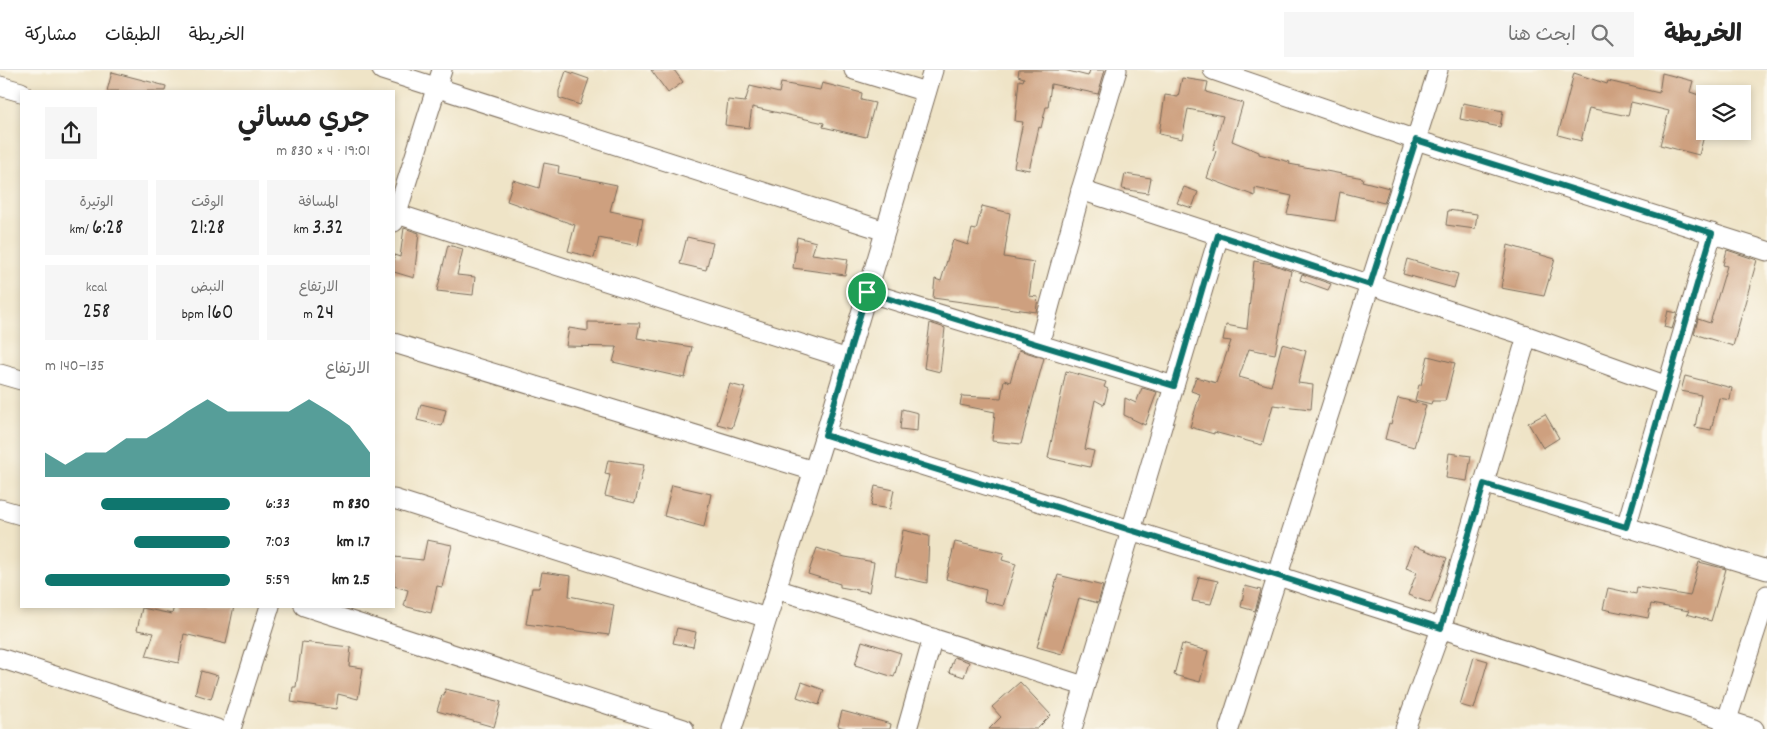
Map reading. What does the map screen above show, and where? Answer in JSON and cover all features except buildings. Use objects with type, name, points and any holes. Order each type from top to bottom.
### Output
[{"type":"street","points":[[382,70],[439,79],[885,232]]},
{"type":"street","points":[[854,70],[926,92]]},
{"type":"street","points":[[732,729],[814,472],[932,70]]},
{"type":"street","points":[[1040,345],[1081,190],[1117,70]]},
{"type":"street","points":[[1213,70],[1416,140],[1767,250]]},
{"type":"street","points":[[1229,729],[1438,70]]},
{"type":"street","points":[[439,79],[395,216],[848,359]]},
{"type":"street","points":[[0,86],[20,92]]},
{"type":"street","points":[[1081,190],[1527,336],[1668,386]]},
{"type":"street","points":[[1626,527],[1712,233]]},
{"type":"street","points":[[1072,729],[1218,235]]},
{"type":"street","points":[[867,292],[1174,386]]},
{"type":"street","points":[[1405,729],[1441,628],[1527,336]]},
{"type":"street","points":[[395,343],[814,472]]},
{"type":"street","points":[[0,374],[20,380]]},
{"type":"street","points":[[825,435],[1441,628],[1726,725],[1754,729]]},
{"type":"street","points":[[1484,484],[1767,570]]},
{"type":"street","points":[[395,499],[767,618]]},
{"type":"street","points":[[0,508],[20,515]]},
{"type":"street","points":[[776,589],[1084,686]]},
{"type":"street","points":[[1726,725],[1767,595]]},
{"type":"street","points":[[231,729],[269,608]]},
{"type":"street","points":[[310,608],[684,729]]},
{"type":"street","points":[[907,729],[933,638]]},
{"type":"street","points":[[0,658],[217,729]]},
{"type":"route","points":[[1416,140],[1712,233],[1626,527],[1484,484],[1441,628],[825,435],[867,292],[1174,386],[1218,235],[1370,285],[1416,140]]}]
